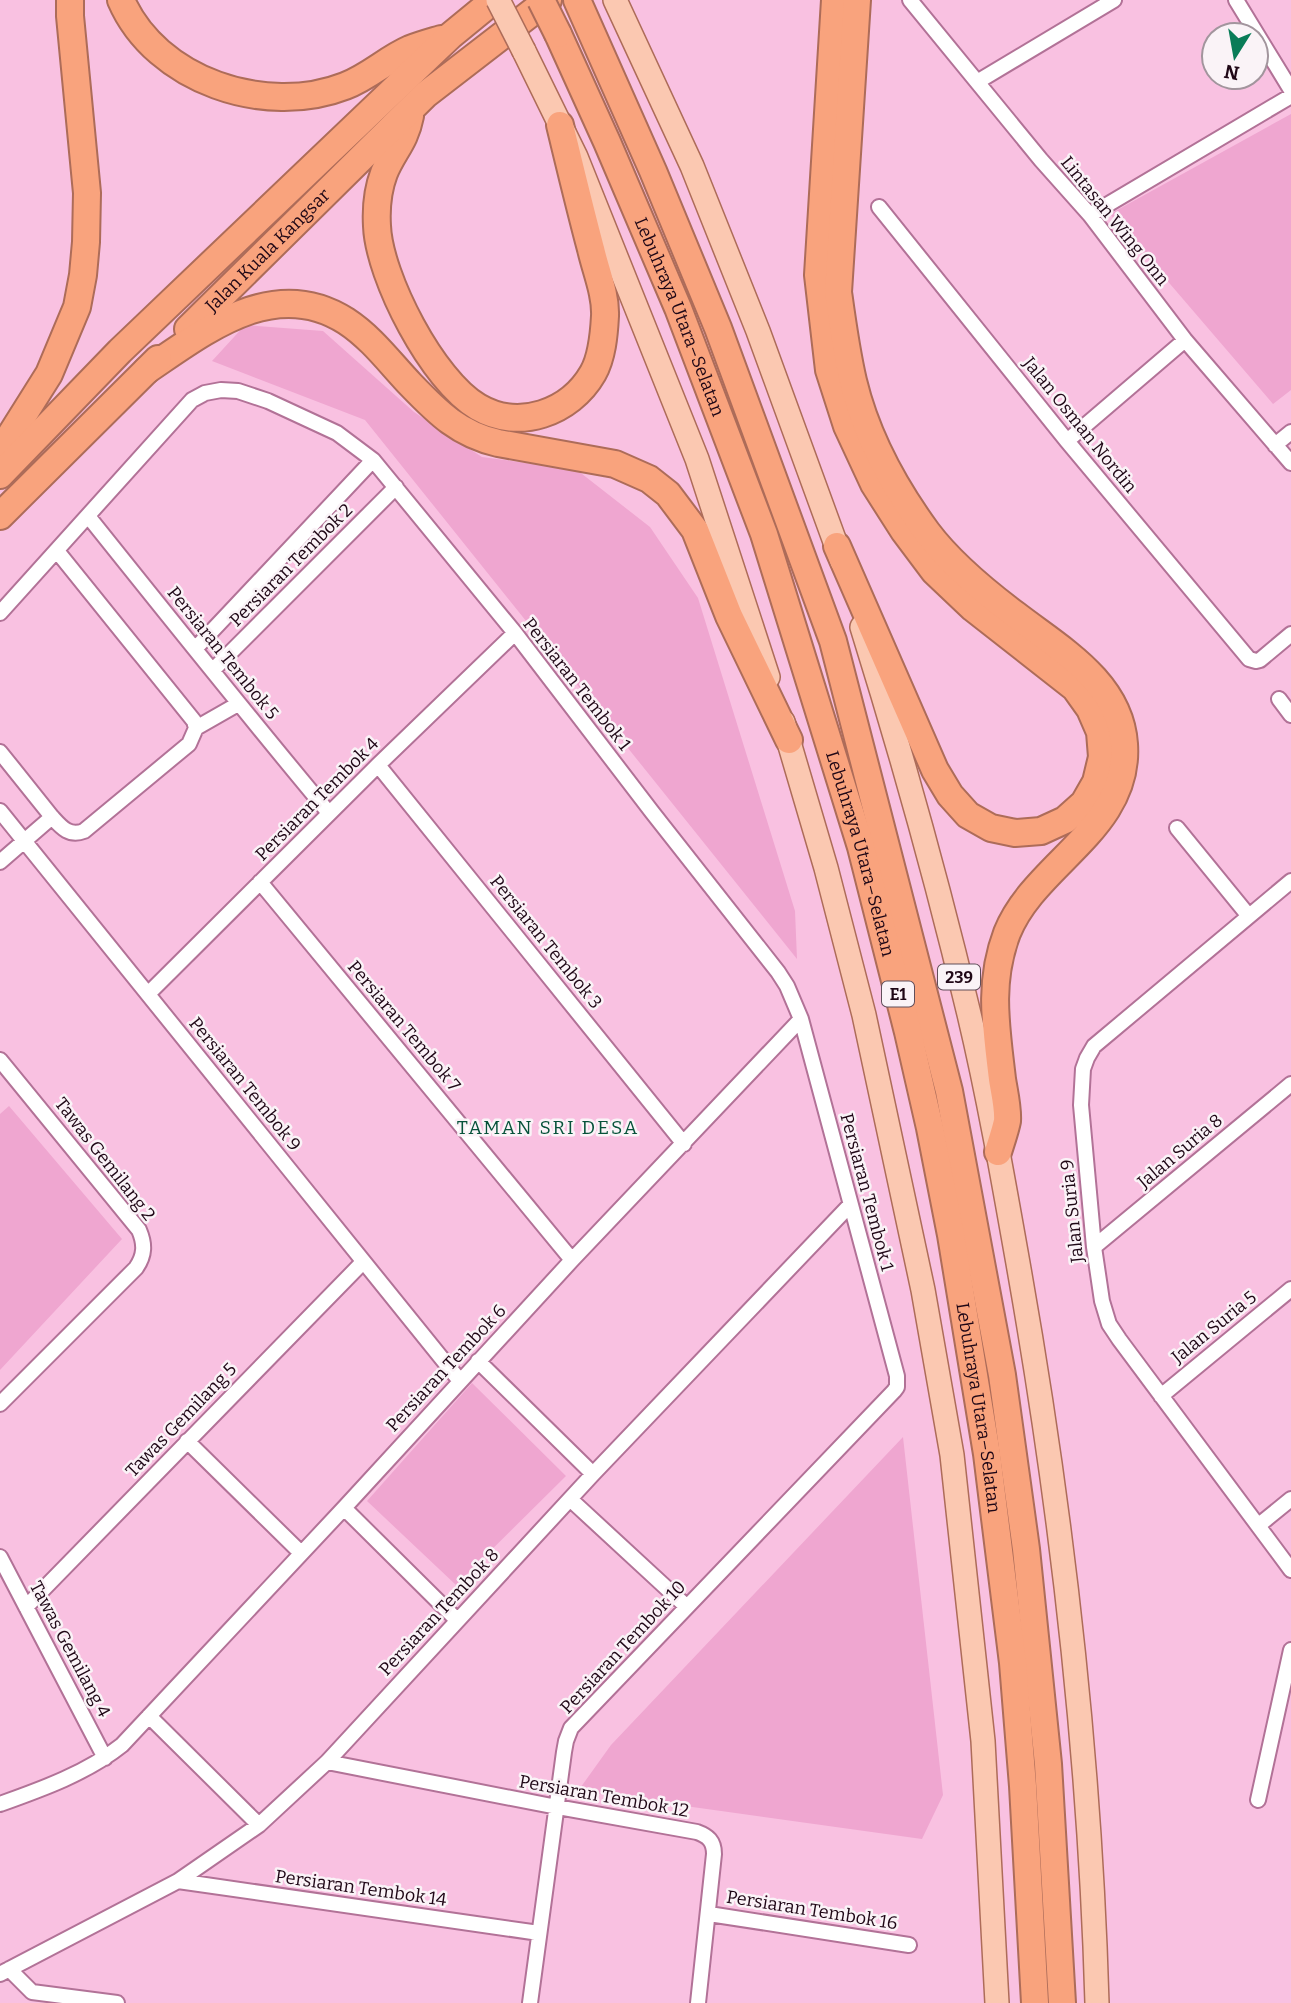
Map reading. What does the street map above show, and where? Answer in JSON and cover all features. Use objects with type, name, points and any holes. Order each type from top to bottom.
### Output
[{"type":"highway","points":[[0,452],[48,374],[77,307],[83,275],[87,193],[70,0]]},
{"type":"highway","points":[[121,0],[138,29],[174,63],[223,87],[277,97],[300,96],[334,89],[364,77],[410,49],[450,36]]},
{"type":"highway","name":"Jalan Kuala Kangsar","points":[[0,475],[120,351],[450,36],[496,0]]},
{"type":"highway","name":"Lebuhraya Utara–Selatan","points":[[541,0],[607,142],[678,307],[764,534],[861,847],[908,1032],[951,1235],[987,1454],[1014,1677],[1035,2003]]},
{"type":"highway","name":"Jalan Kuala Kangsar","points":[[0,516],[425,95],[548,0]]},
{"type":"highway","points":[[835,0],[818,275],[829,370],[847,426],[874,484],[934,571],[973,608],[1075,688],[1090,709],[1100,732],[1102,757],[1096,782],[1084,803],[1065,820],[1041,831],[1015,833],[991,828],[968,815],[950,795],[935,770],[837,546]]},
{"type":"highway","points":[[857,0],[838,292],[853,383],[871,434],[895,484],[928,533],[960,569],[1080,664],[1097,681],[1114,707],[1124,744],[1121,776],[1107,809],[1092,830],[1027,897],[1003,945],[995,983],[994,1007],[1007,1120],[998,1152]]},
{"type":"highway","name":"Lebuhraya Utara–Selatan","points":[[581,7],[718,328],[833,641],[949,1091],[1002,1375],[1026,1549],[1048,1764],[1062,2003]]},
{"type":"highway","points":[[411,110],[406,134],[384,174],[378,196],[377,230],[386,267],[403,309],[435,365],[450,383],[479,407],[511,418],[534,417],[570,401],[594,372],[604,334],[605,313],[601,284],[560,125]]},
{"type":"highway","points":[[147,370],[210,327],[251,309],[292,305],[310,307],[330,313],[360,332],[428,403],[464,431],[480,439],[498,443],[615,464],[649,479],[668,494],[695,530],[729,616],[789,740]]},
{"type":"main road","points":[[496,0],[576,157],[696,458],[789,740],[864,1015],[923,1290],[952,1455],[983,1741],[997,2003]]},
{"type":"main road","name":"239","points":[[615,0],[692,166],[758,331],[837,546],[919,821],[969,1014],[998,1152],[1038,1376],[1061,1539],[1080,1714],[1094,1895],[1097,2003]]},
{"type":"street","points":[[977,82],[1114,0]]},
{"type":"street","points":[[1236,0],[1291,90]]},
{"type":"street","name":"Lintasan Wing Onn","points":[[910,1],[1090,215],[1185,340],[1291,463]]},
{"type":"street","points":[[1090,215],[1291,96]]},
{"type":"street","name":"Jalan Osman Nordin","points":[[879,207],[1067,441],[1249,659],[1256,661],[1264,658],[1291,634]]},
{"type":"street","points":[[1067,441],[1185,340]]},
{"type":"street","name":"Persiaran Tembok 1","points":[[0,612],[192,400],[205,393],[238,391],[268,401],[337,433],[373,460],[515,634],[787,986],[801,1019],[897,1376],[897,1387],[894,1391]]},
{"type":"street","points":[[1275,445],[1291,432]]},
{"type":"street","points":[[195,649],[373,460]]},
{"type":"street","name":"Persiaran Tembok 2","points":[[213,670],[396,486]]},
{"type":"street","name":"Persiaran Tembok 5","points":[[88,516],[329,813]]},
{"type":"street","points":[[57,551],[194,721],[196,728]]},
{"type":"street","name":"Persiaran Tembok 4","points":[[148,994],[329,813],[515,634]]},
{"type":"street","points":[[1279,699],[1291,715]]},
{"type":"street","points":[[0,752],[61,828],[78,834],[179,753],[189,744],[196,728],[238,704]]},
{"type":"street","name":"Persiaran Tembok 3","points":[[378,765],[684,1144]]},
{"type":"street","name":"Persiaran Tembok 9","points":[[0,811],[460,1381]]},
{"type":"street","points":[[0,862],[52,817]]},
{"type":"street","points":[[1177,828],[1248,915]]},
{"type":"street","name":"Persiaran Tembok 7","points":[[260,882],[572,1260]]},
{"type":"street","name":"Jalan Suria 9","points":[[1289,885],[1248,915],[1094,1046],[1087,1058],[1082,1079],[1081,1105],[1094,1247],[1102,1301],[1110,1324],[1291,1570]]},
{"type":"street","name":"Persiaran Tembok 6","points":[[0,1804],[37,1791],[106,1758],[122,1745],[572,1260],[801,1019]]},
{"type":"street","name":"Tawas Gemilang 2","points":[[0,1404],[136,1268],[141,1262],[144,1250],[139,1230],[3,1070]]},
{"type":"street","name":"Jalan Suria 8","points":[[1094,1247],[1291,1084]]},
{"type":"street","name":"Persiaran Tembok 8","points":[[5,1971],[178,1881],[259,1825],[327,1762],[593,1474],[850,1205]]},
{"type":"street","name":"Tawas Gemilang 5","points":[[26,1606],[363,1262]]},
{"type":"street","name":"Jalan Suria 5","points":[[1161,1396],[1291,1289]]},
{"type":"street","points":[[478,1362],[593,1474]]},
{"type":"street","name":"Persiaran Tembok 10","points":[[530,2003],[566,1741],[572,1728],[894,1391]]},
{"type":"street","points":[[187,1441],[301,1553]]},
{"type":"street","points":[[570,1499],[687,1607]]},
{"type":"street","points":[[1259,1525],[1291,1499]]},
{"type":"street","points":[[344,1508],[457,1620]]},
{"type":"street","name":"Tawas Gemilang 4","points":[[0,1558],[106,1758]]},
{"type":"street","points":[[1258,1800],[1291,1650]]},
{"type":"street","points":[[149,1716],[259,1825]]},
{"type":"street","name":"Persiaran Tembok 12","points":[[327,1762],[697,1832],[707,1837],[714,1847],[698,2003]]},
{"type":"street","name":"Persiaran Tembok 14","points":[[178,1881],[539,1933]]},
{"type":"street","name":"Persiaran Tembok 16","points":[[709,1914],[909,1945]]},
{"type":"street","points":[[5,1971],[32,1998],[117,2003]]},
{"type":"shaded area","points":[[1291,114],[1291,390],[1273,404],[1110,214]]},
{"type":"shaded area","points":[[245,325],[323,331],[414,412],[482,457],[577,470],[650,527],[698,598],[795,911],[797,959],[365,420],[212,361]]},
{"type":"shaded area","points":[[9,1106],[122,1239],[0,1370],[0,1114]]},
{"type":"shaded area","points":[[472,1383],[566,1476],[456,1585],[367,1501]]},
{"type":"shaded area","points":[[903,1437],[943,1795],[922,1839],[578,1791],[611,1745]]},
{"type":"district","name":"TAMAN SRI DESA","points":[[548,1127]]}]
